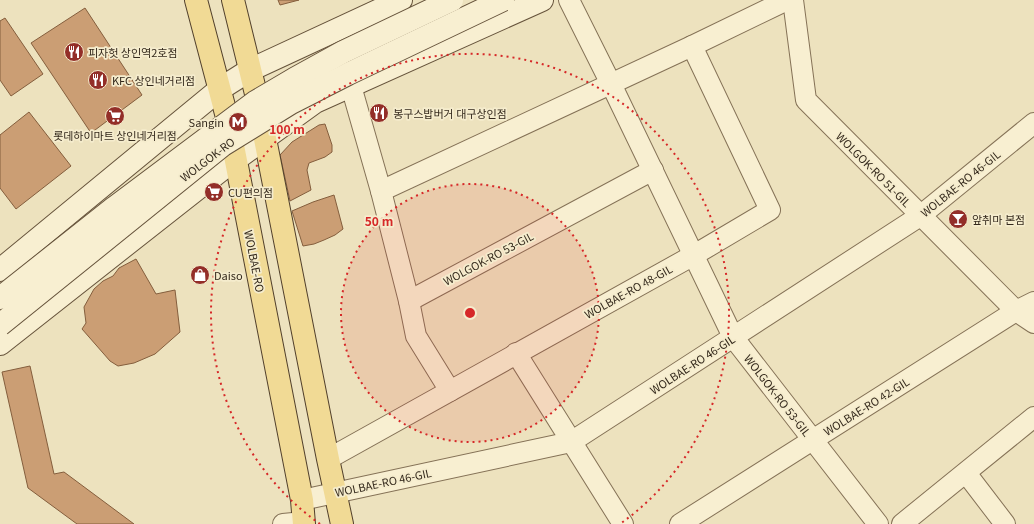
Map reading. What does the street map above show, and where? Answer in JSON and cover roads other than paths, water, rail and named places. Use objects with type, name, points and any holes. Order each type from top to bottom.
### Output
[{"type":"main road","name":"WOLBAE-RO","points":[[196,0],[229,125],[302,500],[297,523]]},
{"type":"main road","points":[[233,0],[265,138],[342,524]]},
{"type":"main road","points":[[0,270],[220,89],[250,70],[401,0]]},
{"type":"main road","name":"WOLGOK-RO","points":[[0,298],[115,206],[255,102],[344,52],[452,0]]},
{"type":"main road","name":"WOLGOK-RO","points":[[0,325],[223,145],[291,103],[503,0]]},
{"type":"main road","points":[[0,344],[236,159],[315,102],[542,0]]},
{"type":"street","name":"WOLGOK-RO 53-GIL","points":[[569,0],[733,337],[878,524]]},
{"type":"street","points":[[381,191],[787,0]]},
{"type":"street","name":"WOLGOK-RO 51-GIL","points":[[793,0],[806,100],[1016,311],[1034,324]]},
{"type":"street","name":"WOLBAE-RO 48-GIL","points":[[328,459],[694,255],[770,210],[692,46]]},
{"type":"street","points":[[351,86],[381,191],[409,301],[416,336],[450,391]]},
{"type":"street","name":"WOLBAE-RO 46-GIL","points":[[302,500],[571,442],[920,216],[1034,124]]},
{"type":"street","name":"WOLGOK-RO 53-GIL","points":[[409,301],[652,170]]},
{"type":"street","name":"WOLBAE-RO 42-GIL","points":[[680,524],[1016,311],[1034,302]]},
{"type":"street","points":[[516,353],[623,524]]},
{"type":"street","points":[[902,524],[1034,417]]},
{"type":"street","points":[[966,473],[1005,524]]},
{"type":"place","name":"피자헛 상인역2호점","points":[[74,52]]},
{"type":"place","name":"KFC 상인네거리점","points":[[98,80]]},
{"type":"place","name":"봉구스밥버거 대구상인점","points":[[379,113]]},
{"type":"place","name":"롯데하이마트 상인네거리점","points":[[115,116]]},
{"type":"place","name":"Sangin","points":[[238,122]]},
{"type":"place","name":"CU편의점","points":[[214,192]]},
{"type":"place","name":"앞취마 본점","points":[[958,219]]},
{"type":"place","name":"Daiso","points":[[200,275]]}]
